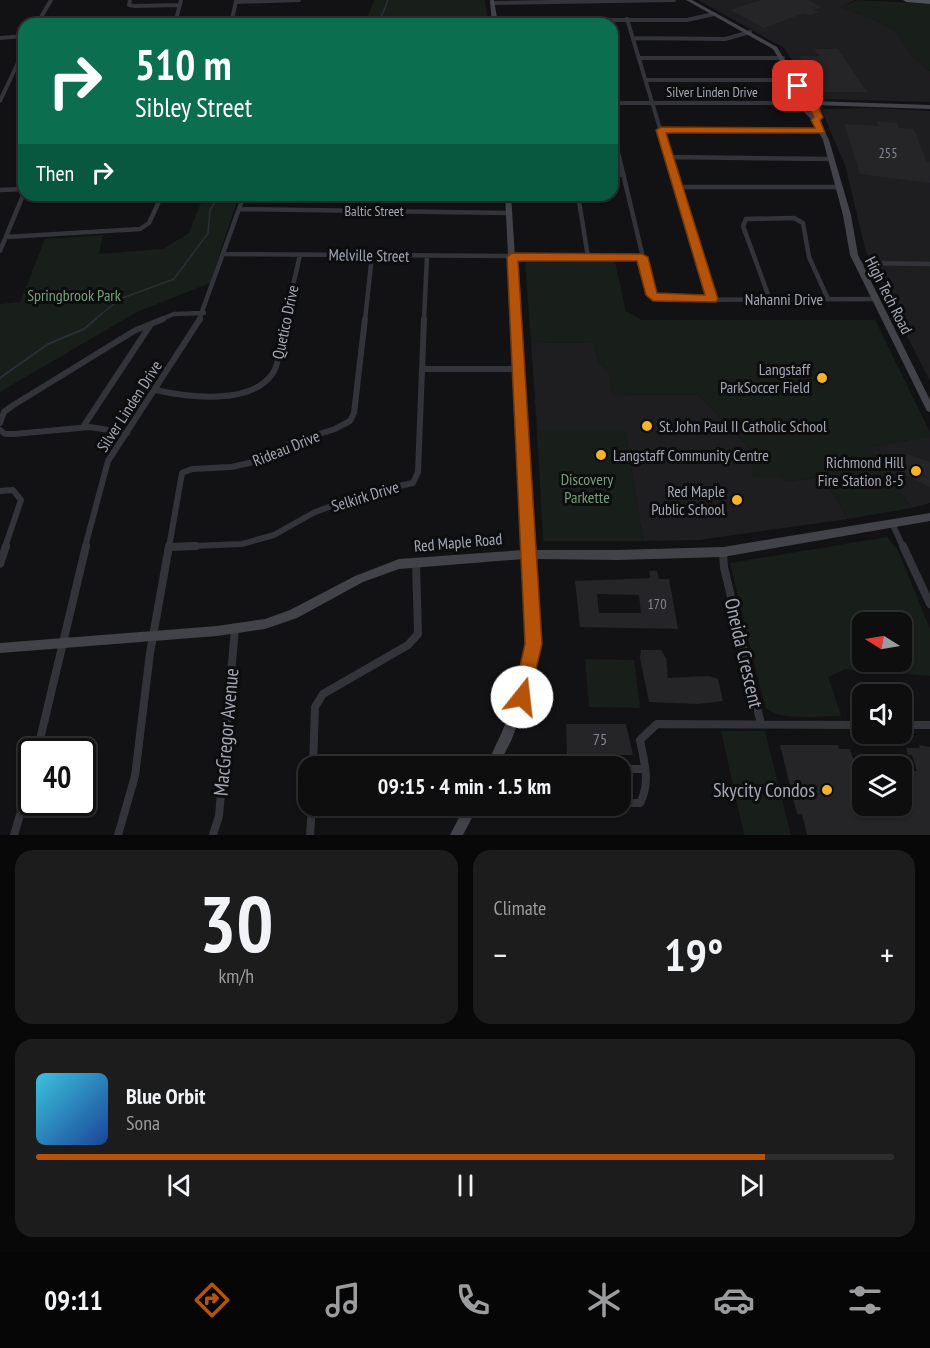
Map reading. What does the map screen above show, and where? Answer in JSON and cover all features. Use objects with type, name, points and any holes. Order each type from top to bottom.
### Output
[{"type":"main road","points":[[906,0],[930,2]]},
{"type":"street","points":[[40,18],[51,0]]},
{"type":"street","points":[[130,0],[129,5],[135,6],[180,2],[176,18]]},
{"type":"street","points":[[232,18],[236,1],[299,0]]},
{"type":"street","points":[[494,18],[492,1],[674,0]]},
{"type":"street","name":"High Tech Road","points":[[688,0],[750,32],[775,48],[811,103],[818,117],[816,120]]},
{"type":"street","points":[[618,20],[687,20],[714,14]]},
{"type":"street","points":[[627,20],[712,299]]},
{"type":"street","points":[[633,38],[725,39],[750,32]]},
{"type":"street","points":[[0,38],[18,36]]},
{"type":"street","points":[[639,58],[783,58]]},
{"type":"street","points":[[0,101],[18,63]]},
{"type":"street","points":[[646,80],[797,83]]},
{"type":"street","name":"High Tech Road","points":[[797,83],[795,88],[802,104],[809,117],[816,120],[822,131],[840,188],[854,255],[930,409]]},
{"type":"street","name":"Silver Linden Drive","points":[[618,103],[811,103],[819,106],[839,104],[930,107]]},
{"type":"street","points":[[661,130],[822,131]]},
{"type":"street","name":"Nahanni Drive","points":[[618,150],[652,295],[657,298],[876,299]]},
{"type":"street","points":[[669,157],[831,159]]},
{"type":"street","points":[[618,174],[624,175]]},
{"type":"street","points":[[678,187],[840,188]]},
{"type":"street","points":[[0,190],[18,191]]},
{"type":"street","points":[[0,251],[20,201]]},
{"type":"street","points":[[6,237],[140,229],[149,223],[159,201]]},
{"type":"street","name":"Silver Linden Drive","points":[[40,738],[100,485],[108,461],[204,313],[242,201]]},
{"type":"street","points":[[497,756],[511,731],[530,671],[534,644],[508,201]]},
{"type":"street","points":[[579,201],[588,257]]},
{"type":"street","name":"Baltic Street","points":[[239,209],[509,213]]},
{"type":"street","points":[[770,300],[743,226],[746,219],[794,218],[803,223],[809,257],[828,299]]},
{"type":"street","name":"Melville Street","points":[[225,254],[642,257]]},
{"type":"street","name":"Quetico Drive","points":[[155,390],[183,396],[220,397],[267,382],[274,372],[300,255]]},
{"type":"street","name":"Rideau Drive","points":[[118,835],[135,776],[153,635],[182,473],[192,469],[231,467],[254,462],[291,443],[335,429],[350,421],[354,413],[372,255]]},
{"type":"street","name":"Selkirk Drive","points":[[170,547],[242,544],[274,535],[315,512],[371,492],[413,483],[418,472],[428,256]]},
{"type":"street","points":[[858,263],[930,264]]},
{"type":"street","points":[[0,423],[4,412],[12,406],[124,337],[180,312],[204,313]]},
{"type":"street","points":[[83,427],[151,324]]},
{"type":"street","points":[[422,369],[519,369]]},
{"type":"street","points":[[0,430],[5,434],[14,434],[83,427],[127,433]]},
{"type":"street","points":[[0,491],[13,490],[21,500],[0,564]]},
{"type":"street","name":"Red Maple Road","points":[[0,648],[265,624],[293,614],[383,569],[416,562],[529,554],[617,555],[723,552],[930,517]]},
{"type":"street","points":[[892,523],[930,604]]},
{"type":"street","name":"Oneida Crescent","points":[[723,552],[724,567],[760,724],[852,725]]},
{"type":"street","points":[[313,756],[315,706],[323,694],[408,645],[418,634],[416,562]]},
{"type":"street","name":"MacGregor Avenue","points":[[213,835],[219,816],[235,628]]},
{"type":"street","points":[[631,803],[640,803],[647,788],[640,740],[657,724],[760,724]]},
{"type":"street","points":[[912,725],[930,725]]},
{"type":"street","points":[[631,769],[644,769]]},
{"type":"street","points":[[14,835],[20,816]]},
{"type":"street","points":[[310,835],[311,816]]},
{"type":"street","points":[[456,835],[466,816]]},
{"type":"shaded area","points":[[698,0],[855,0],[840,7],[874,19],[895,31],[914,58],[930,71],[930,102],[817,99],[784,48]]},
{"type":"shaded area","points":[[875,108],[930,111],[930,381],[874,272],[865,248],[845,165],[821,109]]},
{"type":"shaded area","points":[[531,342],[594,343],[599,362],[609,371],[612,394],[699,395],[750,449],[754,459],[752,477],[778,477],[790,481],[823,477],[848,519],[699,540],[643,541],[625,430],[537,430]]},
{"type":"shaded area","points":[[930,436],[930,503],[911,508],[870,447]]},
{"type":"green space","points":[[374,0],[485,0],[487,18],[367,18]]},
{"type":"green space","points":[[858,0],[930,4],[930,71],[914,58],[895,31],[874,19],[839,7]]},
{"type":"green space","name":"Springbrook Park","points":[[202,201],[237,201],[210,283],[137,312],[0,392],[0,304],[20,302],[45,239],[103,235],[99,254],[163,249],[189,233]]},
{"type":"green space","points":[[525,261],[615,262],[626,311],[642,320],[875,320],[930,432],[930,436],[871,447],[911,508],[848,519],[823,477],[790,481],[778,477],[752,477],[754,459],[750,449],[699,395],[612,394],[609,371],[599,362],[594,343],[531,342]]},
{"type":"green space","name":"Discovery Parkette","points":[[537,430],[625,430],[643,541],[543,541]]},
{"type":"green space","points":[[887,537],[898,550],[930,629],[930,676],[881,672],[912,672],[912,612],[852,612],[852,670],[845,669],[828,677],[841,716],[779,715],[765,707],[730,563]]},
{"type":"green space","points":[[585,659],[634,660],[640,708],[589,707]]},
{"type":"green space","points":[[721,731],[765,731],[791,835],[744,835]]},
{"type":"building","points":[[761,0],[808,0],[822,7],[814,10],[819,12],[809,15],[804,13],[764,28],[730,10]]},
{"type":"building","points":[[814,49],[838,49],[867,92],[821,92],[799,56],[819,56]]},
{"type":"building","points":[[877,121],[897,123],[899,128],[914,129],[927,162],[930,162],[930,183],[860,174],[844,124],[879,126]]},
{"type":"building","name":"Richmond Hill Fire Station 8-5","points":[[907,454],[930,462],[930,487],[902,473]]},
{"type":"building","points":[[649,571],[657,571],[659,579],[669,579],[678,629],[580,627],[575,581],[650,578]],"holes":[[[597,594],[639,595],[641,613],[599,613]]]},
{"type":"building","points":[[641,650],[661,650],[666,658],[668,678],[709,676],[718,679],[723,701],[698,704],[649,702],[640,658]]},
{"type":"building","points":[[566,724],[626,724],[633,755],[567,755]]},
{"type":"building","name":"Skycity Condos","points":[[780,745],[838,745],[839,749],[850,749],[852,756],[852,816],[912,816],[912,771],[917,771],[912,755],[908,755],[906,748],[920,748],[919,745],[930,747],[930,835],[807,835],[802,814],[797,814]]},
{"type":"waterway","points":[[381,18],[388,0]]},
{"type":"waterway","points":[[94,320],[120,299],[174,279],[208,233],[210,210],[215,201]]},
{"type":"waterway","points":[[0,378],[48,344],[84,329],[96,319]]},
{"type":"place","name":"Langstaff ParkSoccer Field","points":[[822,378]]},
{"type":"place","name":"St. John Paul II Catholic School","points":[[647,426]]},
{"type":"place","name":"Langstaff Community Centre","points":[[601,455]]},
{"type":"place","name":"Richmond Hill Fire Station 8-5","points":[[916,471]]},
{"type":"place","name":"Red Maple Public School","points":[[737,500]]},
{"type":"place","name":"Skycity Condos","points":[[827,790]]},
{"type":"route","points":[[522,697],[530,671],[534,644],[512,257],[642,257],[652,295],[666,300],[712,299],[661,130],[822,131],[816,120],[818,117],[803,88],[798,86]]}]
